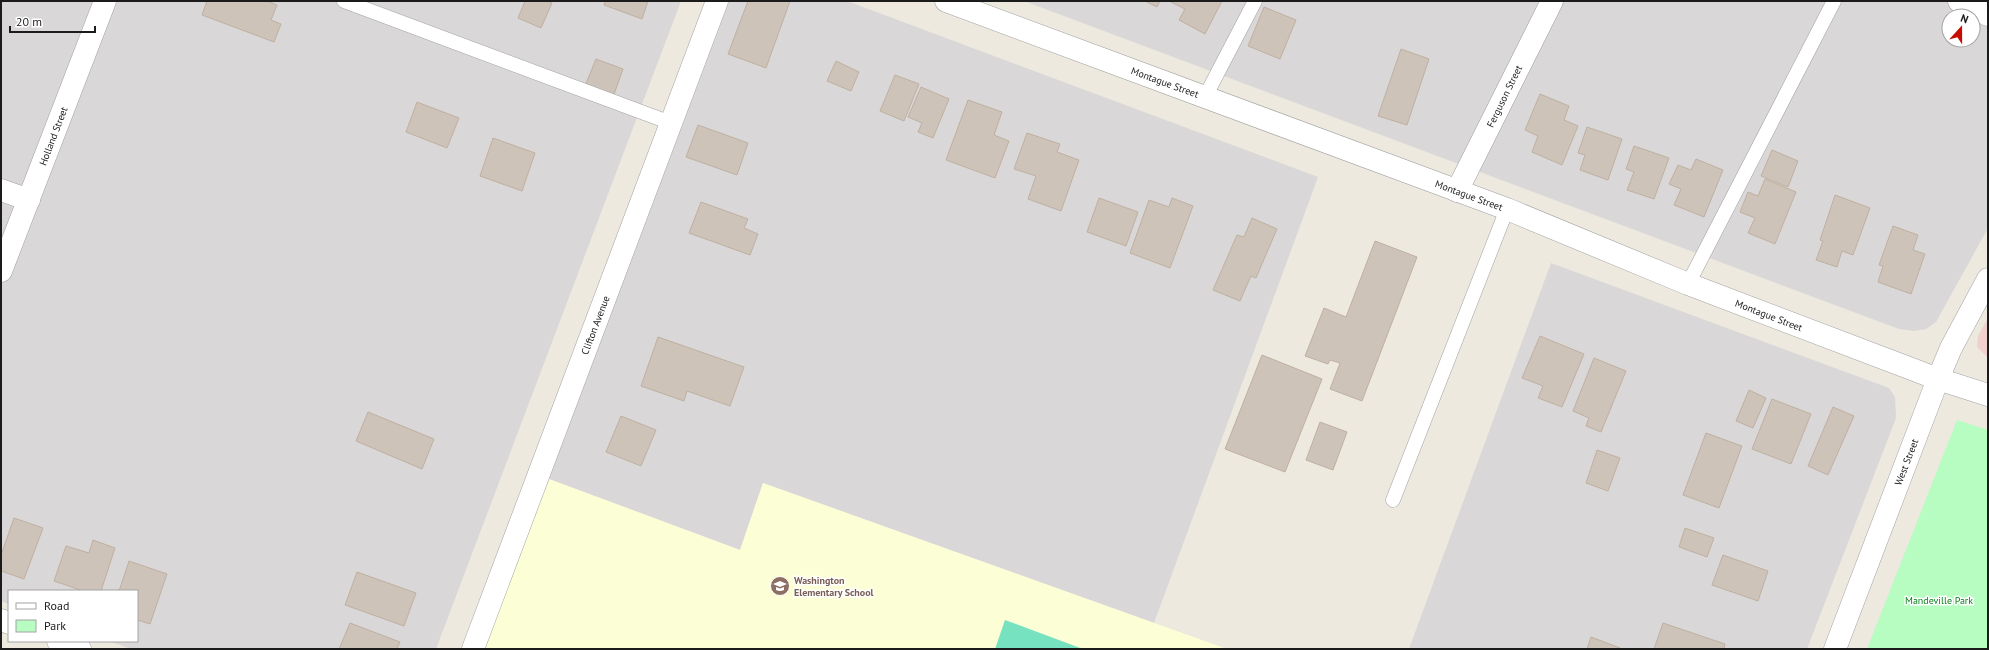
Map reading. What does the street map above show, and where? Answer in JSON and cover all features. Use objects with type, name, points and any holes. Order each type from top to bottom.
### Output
[{"type":"street","name":"Holland Street","points":[[1,271],[105,1]]},
{"type":"street","name":"Clifton Avenue","points":[[473,649],[717,1]]},
{"type":"street","name":"Ferguson Street","points":[[1457,191],[1552,1]]},
{"type":"street","points":[[1959,1],[1988,15]]},
{"type":"street","name":"Montague Street","points":[[951,2],[1507,209],[1688,284],[1938,379],[1988,396]]},
{"type":"street","points":[[1,190],[29,200]]},
{"type":"street","name":"West Street","points":[[1835,649],[1938,379],[1951,348],[1988,279]]},
{"type":"street","points":[[61,642],[80,649]]},
{"type":"lane","points":[[344,1],[671,123]]},
{"type":"lane","points":[[1205,97],[1255,1]]},
{"type":"lane","points":[[1688,284],[1834,1]]},
{"type":"lane","points":[[1393,500],[1507,209]]},
{"type":"shaded area","points":[[1,1],[681,1],[436,649],[131,649],[112,642],[138,642],[138,590],[8,590],[8,604],[1,601]]},
{"type":"shaded area","points":[[729,1],[847,1],[1318,177],[1154,623],[763,483],[740,550],[549,479]]},
{"type":"shaded area","points":[[1024,1],[1988,1],[1988,228],[1936,322],[1926,329],[1914,331],[1899,329]]},
{"type":"shaded area","points":[[1551,263],[1889,388],[1895,397],[1896,418],[1807,649],[1409,649]]},
{"type":"shaded area","points":[[1988,318],[1988,358],[1977,347],[1978,336]]},
{"type":"shaded area","name":"Washington Elementary School","points":[[549,479],[740,550],[763,483],[1227,649],[484,649]]},
{"type":"green space","name":"Mandeville Park","points":[[1957,420],[1988,430],[1988,649],[1867,649]]},
{"type":"green space","points":[[1005,620],[1083,649],[995,649]]},
{"type":"building","points":[[207,1],[267,1],[277,5],[271,20],[281,24],[274,42],[202,15]]},
{"type":"building","points":[[525,1],[547,1],[552,3],[541,28],[518,18]]},
{"type":"building","points":[[605,1],[648,1],[642,19],[604,5]]},
{"type":"building","points":[[748,1],[790,1],[766,68],[728,54]]},
{"type":"building","points":[[1145,1],[1160,1],[1157,7]]},
{"type":"building","points":[[1169,1],[1222,1],[1205,34],[1179,20],[1185,9]]},
{"type":"building","points":[[1264,7],[1296,20],[1280,59],[1248,46]]},
{"type":"building","points":[[1401,49],[1429,59],[1407,125],[1378,116]]},
{"type":"building","points":[[596,59],[623,69],[613,97],[585,86]]},
{"type":"building","points":[[836,61],[859,72],[851,91],[827,81]]},
{"type":"building","points":[[895,75],[919,84],[904,121],[880,111]]},
{"type":"building","points":[[921,87],[949,99],[933,138],[918,132],[922,123],[908,117]]},
{"type":"building","points":[[1540,94],[1569,106],[1564,120],[1578,126],[1562,165],[1532,152],[1538,136],[1525,130]]},
{"type":"building","points":[[968,100],[1002,112],[994,135],[1009,141],[995,178],[946,160]]},
{"type":"building","points":[[417,102],[459,118],[447,148],[406,132]]},
{"type":"building","points":[[698,125],[748,143],[737,175],[686,157]]},
{"type":"building","points":[[1587,127],[1622,139],[1608,180],[1580,170],[1585,155],[1578,153]]},
{"type":"building","points":[[1027,133],[1060,144],[1057,152],[1079,160],[1061,211],[1028,199],[1036,176],[1014,169]]},
{"type":"building","points":[[493,138],[535,153],[522,191],[480,176]]},
{"type":"building","points":[[1634,146],[1669,158],[1654,199],[1627,190],[1634,172],[1626,169]]},
{"type":"building","points":[[1772,150],[1798,161],[1788,187],[1761,176]]},
{"type":"building","points":[[1696,159],[1723,170],[1704,217],[1674,205],[1681,189],[1669,184],[1678,165],[1691,170]]},
{"type":"building","points":[[1765,179],[1796,192],[1775,244],[1748,233],[1755,218],[1740,212],[1748,192],[1758,196]]},
{"type":"building","points":[[1835,195],[1870,208],[1853,255],[1842,251],[1837,267],[1816,260],[1823,241],[1820,240]]},
{"type":"building","points":[[1099,198],[1138,212],[1126,246],[1087,232]]},
{"type":"building","points":[[1172,198],[1193,206],[1170,268],[1130,253],[1149,200],[1169,207]]},
{"type":"building","points":[[701,202],[748,219],[744,228],[758,234],[750,255],[689,233]]},
{"type":"building","points":[[1252,218],[1277,229],[1256,278],[1251,276],[1240,301],[1213,290],[1237,235],[1244,237]]},
{"type":"building","points":[[1893,226],[1918,235],[1913,250],[1925,254],[1911,294],[1878,282],[1883,266],[1879,265]]},
{"type":"building","points":[[1375,241],[1417,257],[1362,401],[1330,389],[1340,363],[1330,360],[1328,364],[1305,356],[1324,308],[1346,317]]},
{"type":"building","points":[[1540,336],[1584,354],[1562,407],[1538,398],[1543,386],[1522,378]]},
{"type":"building","points":[[658,337],[744,367],[730,406],[687,391],[684,401],[641,386]]},
{"type":"building","points":[[1262,355],[1322,379],[1285,472],[1225,449]]},
{"type":"building","points":[[1594,358],[1626,371],[1601,432],[1586,426],[1589,418],[1573,411]]},
{"type":"building","points":[[1749,390],[1766,398],[1753,428],[1736,421]]},
{"type":"building","points":[[1772,399],[1811,414],[1791,464],[1752,449]]},
{"type":"building","points":[[1833,407],[1854,416],[1828,475],[1808,466]]},
{"type":"building","points":[[368,412],[434,439],[422,469],[356,441]]},
{"type":"building","points":[[621,416],[656,430],[641,466],[606,452]]},
{"type":"building","points":[[1320,422],[1347,432],[1333,470],[1306,460]]},
{"type":"building","points":[[1706,433],[1742,446],[1719,508],[1683,495]]},
{"type":"building","points":[[1597,450],[1620,458],[1608,491],[1586,483]]},
{"type":"building","points":[[14,518],[43,528],[24,579],[1,571],[1,555]]},
{"type":"building","points":[[1685,528],[1714,538],[1707,557],[1679,547]]},
{"type":"building","points":[[93,540],[115,548],[101,590],[80,590],[54,581],[66,546],[89,553]]},
{"type":"building","points":[[1723,555],[1768,571],[1758,601],[1712,585]]},
{"type":"building","points":[[129,561],[167,574],[150,624],[138,620],[138,590],[119,590]]},
{"type":"building","points":[[357,572],[416,593],[404,626],[345,605]]},
{"type":"building","points":[[350,623],[400,642],[397,649],[339,649]]},
{"type":"building","points":[[1663,623],[1725,644],[1724,649],[1654,649]]},
{"type":"building","points":[[1591,637],[1620,648],[1620,649],[1587,649]]},
{"type":"place","name":"Washington Elementary School","points":[[780,586]]}]
